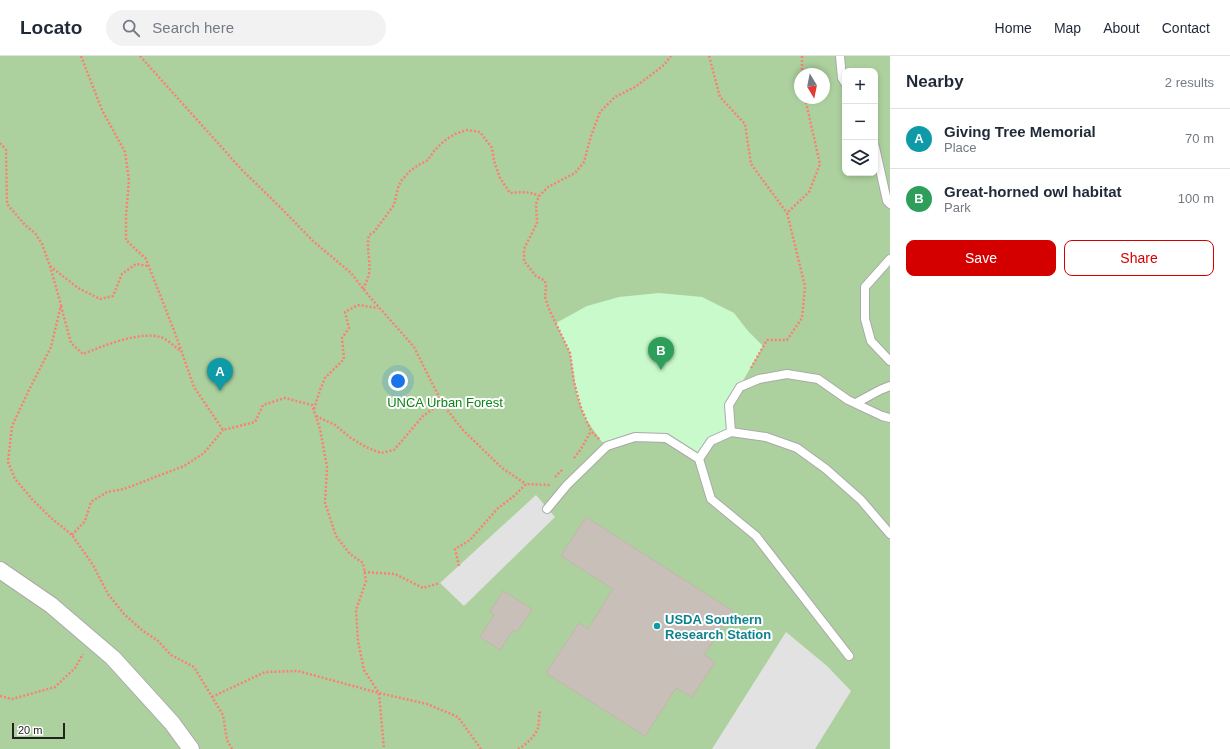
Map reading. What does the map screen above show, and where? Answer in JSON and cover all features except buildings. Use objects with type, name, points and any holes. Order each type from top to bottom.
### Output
[{"type":"street","points":[[0,570],[51,605],[113,658],[172,722],[191,749]]},
{"type":"lane","points":[[840,56],[842,78]]},
{"type":"lane","points":[[878,162],[886,201],[890,204]]},
{"type":"lane","points":[[890,259],[865,287],[866,319],[871,341],[890,361]]},
{"type":"lane","points":[[730,432],[729,405],[740,387],[759,379],[787,374],[818,379],[848,400],[882,416],[890,418]]},
{"type":"lane","points":[[856,404],[890,386]]},
{"type":"lane","points":[[699,459],[711,441],[730,432],[766,438],[797,448],[826,469],[861,500],[890,534]]},
{"type":"lane","points":[[547,509],[567,485],[607,446],[635,437],[666,438],[699,459],[711,499],[756,536],[849,656]]},
{"type":"path","points":[[82,56],[102,110],[125,152],[129,180],[126,215],[126,240],[146,259],[194,387],[223,430]]},
{"type":"path","points":[[140,56],[242,170],[313,241],[352,273],[378,308],[414,347],[445,407],[462,429],[479,446],[502,468],[526,484],[549,485],[558,473],[564,469]]},
{"type":"path","points":[[607,446],[591,431],[581,408],[574,382],[570,353],[549,309],[545,297],[546,288],[544,281],[536,276],[524,261],[524,249],[537,223],[536,204],[539,196],[548,186],[575,172],[584,162],[590,136],[600,112],[615,97],[635,87],[664,65],[671,56]]},
{"type":"path","points":[[709,56],[720,97],[745,124],[751,164],[787,213],[805,286],[802,318],[787,340],[767,340],[740,387]]},
{"type":"path","points":[[802,56],[802,68]]},
{"type":"path","points":[[787,213],[809,192],[820,164],[806,104]]},
{"type":"path","points":[[363,289],[369,274],[367,244],[369,235],[374,232],[394,205],[398,188],[406,175],[416,166],[428,160],[444,140],[455,134],[467,130],[480,132],[492,148],[494,161],[500,178],[510,194],[521,192],[532,193],[539,196]]},
{"type":"path","points":[[0,143],[6,150],[7,204],[25,225],[35,233],[42,244],[50,266],[71,343],[84,354],[102,346],[142,336],[161,337],[181,351]]},
{"type":"path","points":[[50,266],[78,288],[100,299],[113,296],[122,274],[136,264],[148,266]]},
{"type":"path","points":[[61,305],[51,347],[12,426],[8,462],[15,479],[32,499],[72,535],[92,565],[108,594],[124,614],[143,631],[157,640],[171,655],[194,667],[223,715],[227,740],[232,749]]},
{"type":"path","points":[[314,410],[325,378],[344,359],[342,338],[349,328],[345,312],[358,305],[378,308]]},
{"type":"path","points":[[72,535],[85,521],[91,502],[107,492],[124,489],[184,466],[204,453],[223,430],[255,422],[262,405],[285,398],[312,405],[320,429],[327,467],[325,503],[336,536],[350,554],[362,563],[366,581],[356,610],[358,641],[364,670],[379,693],[384,749]]},
{"type":"path","points":[[316,416],[335,425],[351,438],[366,447],[381,453],[394,450],[423,416],[434,408],[445,407]]},
{"type":"path","points":[[573,460],[591,431]]},
{"type":"path","points":[[459,566],[455,549],[470,540],[497,509],[514,496],[526,484]]},
{"type":"path","points":[[364,572],[396,574],[422,588],[440,583]]},
{"type":"path","points":[[0,696],[12,699],[54,686],[75,668],[91,639]]},
{"type":"path","points":[[212,697],[265,672],[298,672],[427,704],[458,717],[482,749]]},
{"type":"path","points":[[518,749],[526,745],[539,727],[538,720],[540,711]]},
{"type":"green space","name":"UNCA Urban Forest","points":[[0,56],[890,56],[890,749],[0,749]]},
{"type":"green space","points":[[659,293],[702,297],[734,313],[748,331],[763,346],[729,405],[731,432],[711,441],[703,453],[694,456],[666,438],[602,442],[585,418],[577,395],[570,353],[556,323],[587,306],[619,297]]},
{"type":"shaded area","points":[[536,495],[555,517],[464,606],[440,583]]},
{"type":"shaded area","points":[[786,632],[827,666],[851,691],[815,749],[712,749]]},
{"type":"place","name":"Great-horned owl habitat","points":[[661,370]]},
{"type":"place","name":"Giving Tree Memorial","points":[[220,391]]},
{"type":"place","name":"USDA Southern Research Station","points":[[657,626]]}]
